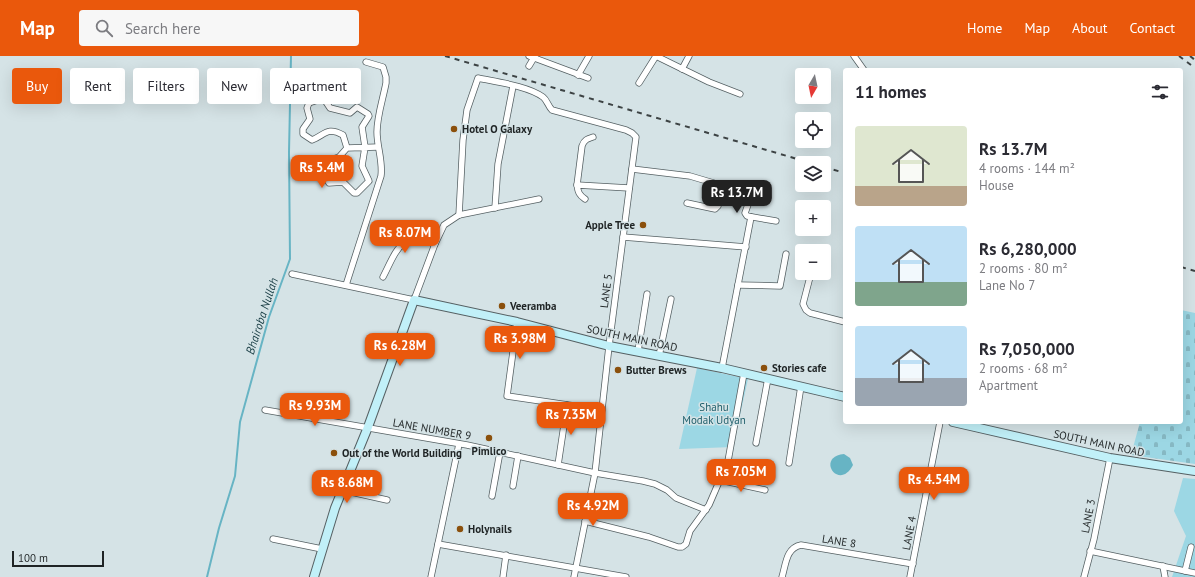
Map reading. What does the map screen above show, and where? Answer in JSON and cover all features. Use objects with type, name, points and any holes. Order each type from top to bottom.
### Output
[{"type":"main road","name":"SOUTH MAIN ROAD","points":[[414,300],[517,322],[609,346],[722,368],[843,396]]},
{"type":"main road","points":[[314,577],[335,508],[368,427],[414,300]]},
{"type":"main road","name":"SOUTH MAIN ROAD","points":[[962,424],[1110,458],[1195,471]]},
{"type":"street","points":[[529,66],[532,56],[588,78]]},
{"type":"street","points":[[578,74],[589,56]]},
{"type":"street","points":[[639,83],[656,56],[709,82],[740,94]]},
{"type":"street","points":[[682,69],[689,56]]},
{"type":"street","points":[[854,56],[863,68]]},
{"type":"street","points":[[346,285],[382,176],[377,131],[386,77],[383,67],[366,62]]},
{"type":"street","points":[[459,216],[463,140],[468,110],[478,78],[513,86],[498,164],[495,208]]},
{"type":"street","name":"LANE 5","points":[[513,86],[537,93],[545,98],[552,110],[626,130],[636,137],[609,346],[595,473],[574,577]]},
{"type":"street","points":[[347,148],[343,135],[335,132],[326,131],[312,140],[303,134],[303,129],[310,119],[307,108],[309,103],[324,99],[329,107],[333,109],[350,113],[357,107],[364,110],[369,116],[362,127],[365,147],[362,166],[369,181],[357,193],[354,193],[343,182],[327,182],[325,171],[330,160],[339,157],[347,148],[365,147],[378,147]]},
{"type":"street","points":[[585,199],[580,196],[577,185],[582,146],[587,139],[593,137]]},
{"type":"street","points":[[632,169],[690,176],[744,192]]},
{"type":"street","points":[[577,185],[629,188]]},
{"type":"street","points":[[687,203],[715,209],[718,206],[723,186]]},
{"type":"street","points":[[292,274],[414,300],[435,244],[444,225],[459,216],[539,199]]},
{"type":"street","points":[[750,199],[746,213],[751,217],[776,221]]},
{"type":"street","points":[[722,368],[751,217]]},
{"type":"street","points":[[623,237],[746,247]]},
{"type":"street","points":[[383,277],[397,249],[402,243],[421,239],[435,244]]},
{"type":"street","points":[[738,285],[780,286],[786,254]]},
{"type":"street","points":[[809,280],[803,304],[806,310],[843,321]]},
{"type":"street","points":[[638,351],[647,294]]},
{"type":"street","points":[[660,356],[671,300]]},
{"type":"street","points":[[517,322],[507,396],[602,410]]},
{"type":"street","points":[[585,521],[626,530],[682,547],[686,544],[693,528],[706,510],[728,461],[744,373]]},
{"type":"street","points":[[756,443],[768,378]]},
{"type":"street","points":[[789,463],[802,386]]},
{"type":"street","points":[[558,465],[567,405]]},
{"type":"street","name":"LANE NUMBER 9","points":[[265,410],[459,444],[595,473],[643,481],[655,484],[667,490],[676,498],[706,510]]},
{"type":"street","name":"LANE 4","points":[[910,577],[940,424]]},
{"type":"street","points":[[431,577],[459,444]]},
{"type":"street","points":[[492,496],[500,452]]},
{"type":"street","points":[[513,486],[518,456]]},
{"type":"street","name":"LANE 3","points":[[1084,577],[1110,458]]},
{"type":"street","points":[[720,480],[765,490]]},
{"type":"street","points":[[342,490],[387,500]]},
{"type":"street","points":[[273,539],[322,549]]},
{"type":"street","points":[[438,544],[576,567],[626,577]]},
{"type":"street","name":"LANE 8","points":[[782,577],[789,552],[795,546],[801,545],[913,564]]},
{"type":"street","points":[[1185,571],[1191,547]]},
{"type":"street","points":[[1090,551],[1195,573]]},
{"type":"street","points":[[503,577],[506,555]]},
{"type":"street","points":[[1163,566],[1165,577]]},
{"type":"green space","points":[[1183,310],[1195,313],[1195,464],[1131,455],[1139,424],[1183,424]]},
{"type":"green space","name":"Shahu Modak Udyan","points":[[697,368],[748,379],[733,447],[679,449]]},
{"type":"green space","points":[[1183,478],[1195,479],[1195,577],[1172,577],[1186,536],[1174,511]]},
{"type":"shaded area","points":[[844,454],[850,458],[853,465],[842,475],[836,474],[832,471],[830,466],[831,461],[835,456]]},
{"type":"waterway","name":"Bhairoba Nullah","points":[[207,577],[219,528],[235,476],[240,422],[269,317],[290,259],[289,152],[291,56]]},
{"type":"railway","points":[[445,56],[795,158]]},
{"type":"railway","points":[[1179,56],[1195,68]]},
{"type":"railway","points":[[1190,56],[1195,60]]},
{"type":"railway","points":[[831,169],[843,172]]},
{"type":"railway","points":[[1183,268],[1195,271]]},
{"type":"place","name":"Hotel O Galaxy","points":[[454,129]]},
{"type":"place","name":"Apple Tree","points":[[643,225]]},
{"type":"place","name":"Veeramba","points":[[502,306]]},
{"type":"place","name":"Stories cafe","points":[[764,368]]},
{"type":"place","name":"Butter Brews","points":[[618,370]]},
{"type":"place","name":"Pimlico","points":[[489,438]]},
{"type":"place","name":"Out of the World Building","points":[[334,453]]},
{"type":"place","name":"Holynails","points":[[460,529]]}]
